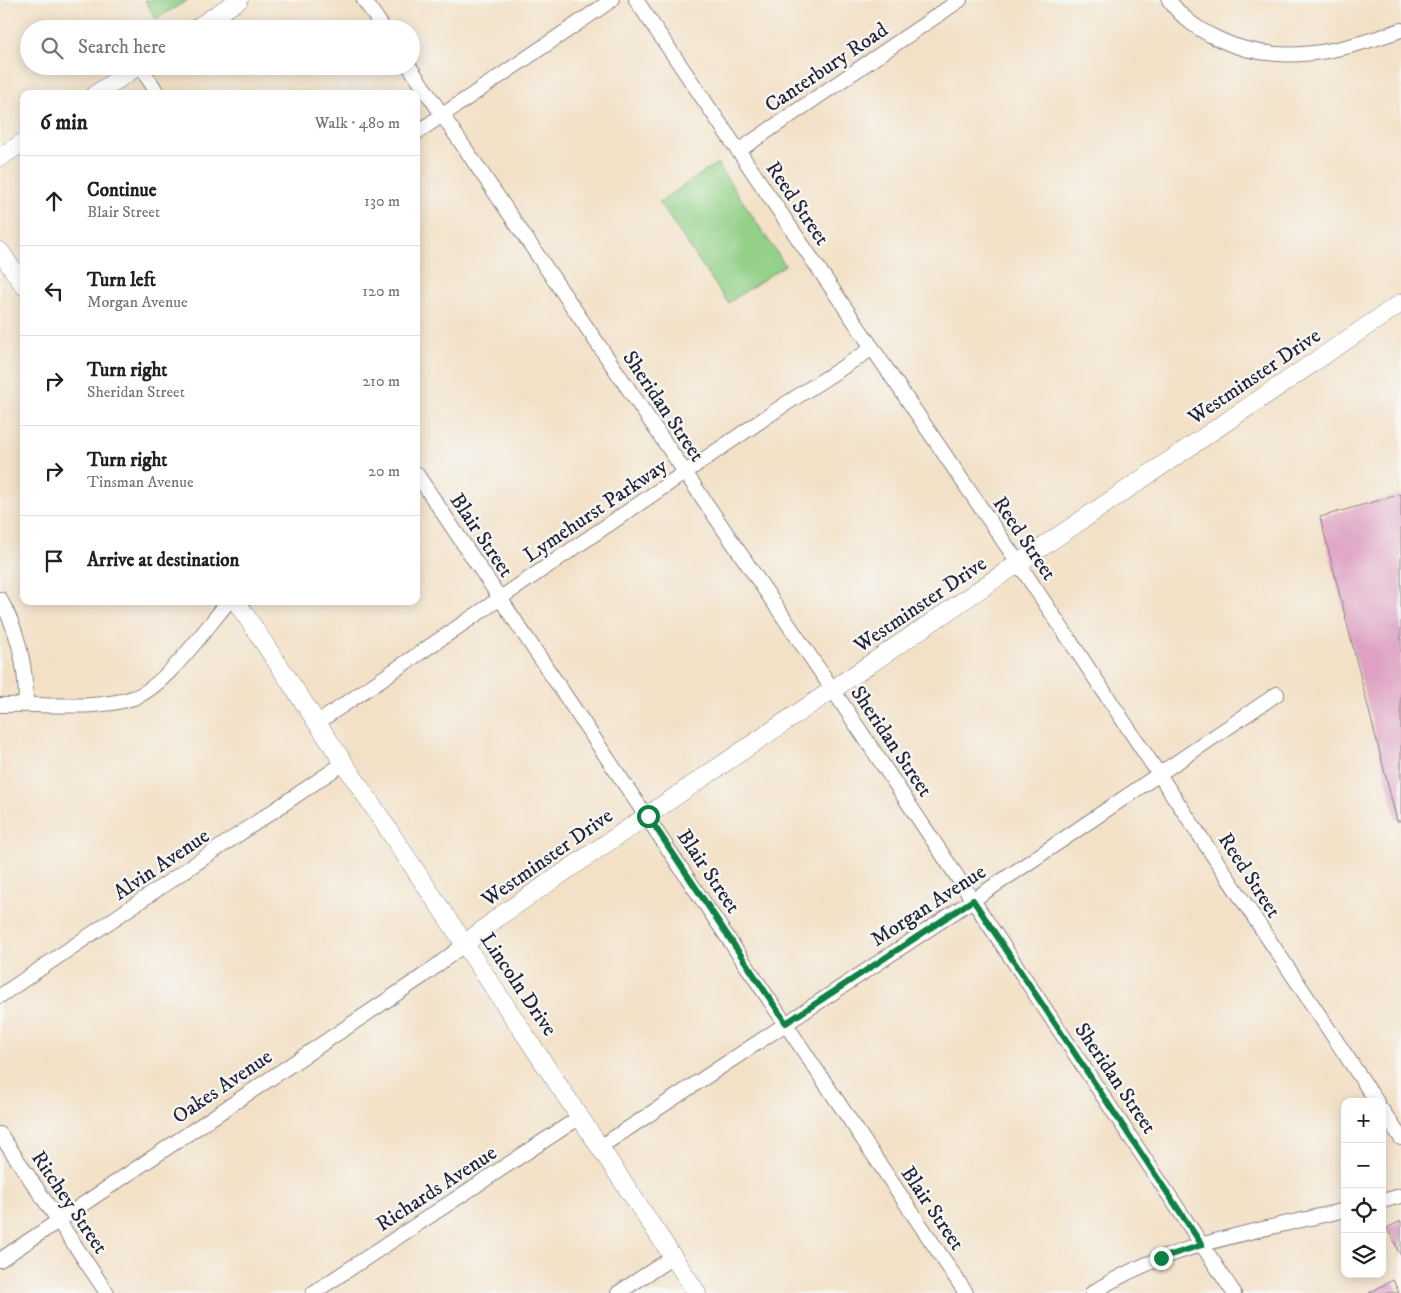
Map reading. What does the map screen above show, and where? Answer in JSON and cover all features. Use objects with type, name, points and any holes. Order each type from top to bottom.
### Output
[{"type":"street","points":[[208,20],[238,0]]},
{"type":"street","points":[[364,0],[378,20]]},
{"type":"street","points":[[420,130],[612,0]]},
{"type":"street","name":"Reed Street","points":[[636,0],[1019,564],[1374,1098]]},
{"type":"street","name":"Canterbury Road","points":[[738,150],[960,0]]},
{"type":"street","points":[[1169,0],[1186,21],[1199,29],[1224,42],[1271,55],[1311,54],[1333,51],[1401,30]]},
{"type":"street","points":[[102,90],[125,75]]},
{"type":"street","points":[[145,75],[155,90]]},
{"type":"street","name":"Sheridan Street","points":[[415,75],[833,690],[1234,1293]]},
{"type":"street","points":[[0,157],[20,144]]},
{"type":"street","points":[[0,250],[20,280]]},
{"type":"street","name":"Westminster Drive","points":[[465,944],[501,915],[1401,303]]},
{"type":"street","name":"Lymehurst Parkway","points":[[317,723],[873,348]]},
{"type":"street","name":"Blair Street","points":[[420,478],[966,1293]]},
{"type":"street","points":[[0,599],[11,620],[22,654],[26,677],[26,703]]},
{"type":"street","points":[[0,705],[105,702],[133,698],[144,692],[170,670],[226,605]]},
{"type":"street","name":"Lincoln Drive","points":[[239,605],[697,1293]]},
{"type":"street","name":"Morgan Avenue","points":[[600,1147],[1160,775],[1277,694]]},
{"type":"street","name":"Alvin Avenue","points":[[0,996],[344,763]]},
{"type":"street","name":"Oakes Avenue","points":[[0,1260],[423,976],[465,944]]},
{"type":"street","points":[[1386,1116],[1401,1138]]},
{"type":"street","name":"Richards Avenue","points":[[313,1293],[580,1117]]},
{"type":"street","name":"Ritchey Street","points":[[0,1134],[107,1293]]},
{"type":"street","points":[[1386,1199],[1401,1196]]},
{"type":"street","points":[[1092,1293],[1132,1271],[1202,1245],[1341,1211]]},
{"type":"street","points":[[618,1293],[673,1257]]},
{"type":"green space","points":[[145,0],[188,0],[156,19]]},
{"type":"green space","points":[[717,163],[785,265],[728,303],[659,202]]},
{"type":"building","points":[[1401,494],[1401,821],[1397,821],[1320,517]]},
{"type":"building","points":[[1401,1221],[1401,1256],[1387,1228]]},
{"type":"building","points":[[1393,1280],[1399,1293],[1369,1293]]},
{"type":"route","points":[[648,816],[786,1023],[973,900],[1202,1245],[1161,1258]]}]
